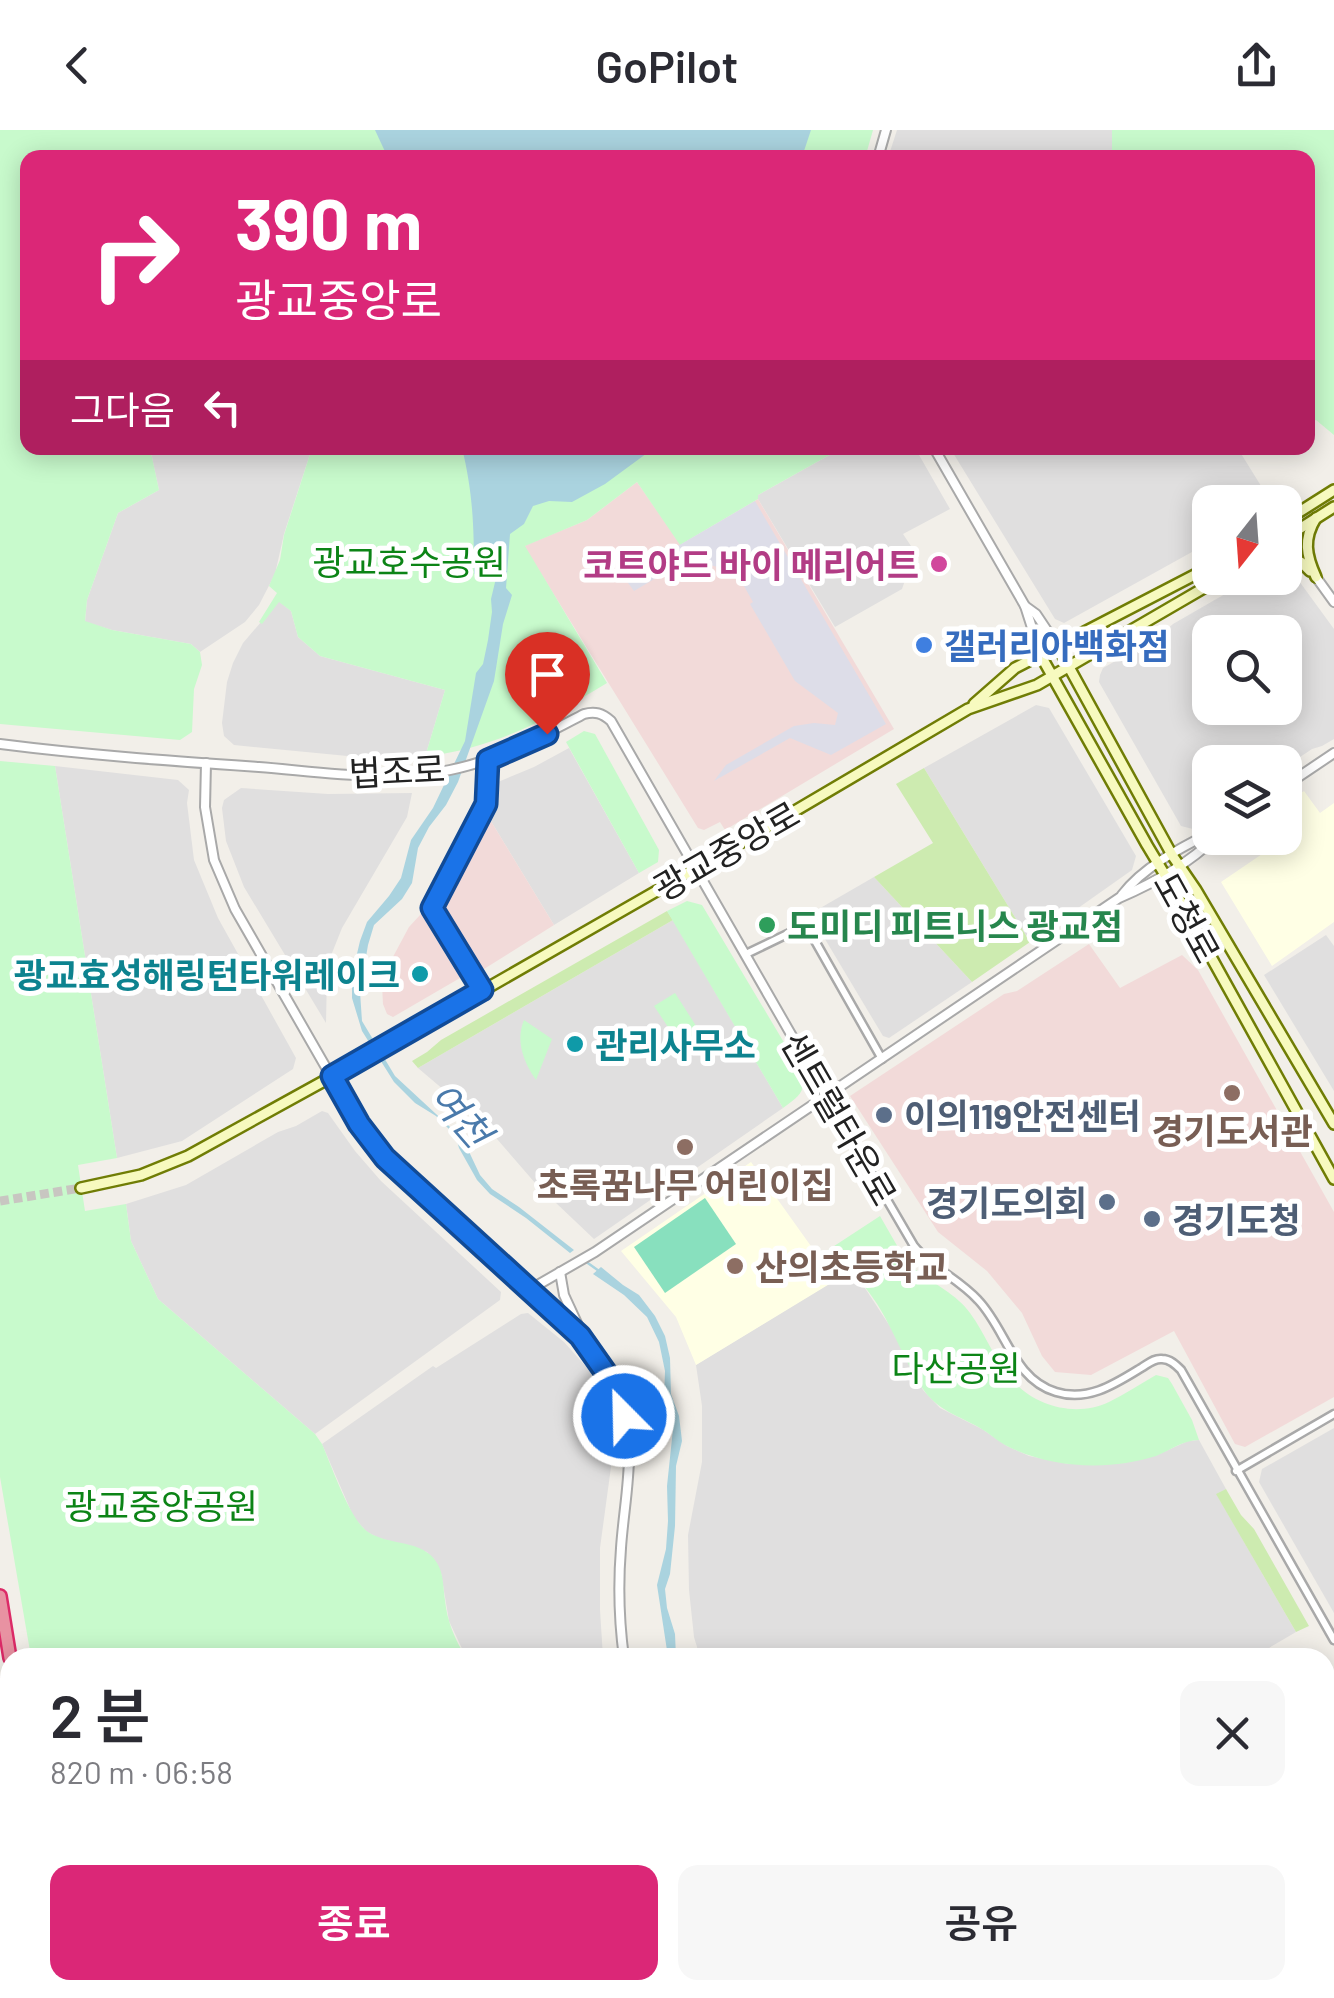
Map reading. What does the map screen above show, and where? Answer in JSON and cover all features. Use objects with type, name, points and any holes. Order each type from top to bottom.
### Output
[{"type":"highway","points":[[0,1596],[8,1648]]},
{"type":"main road","points":[[1302,510],[1334,490]]},
{"type":"main road","points":[[1302,527],[1334,507]]},
{"type":"main road","points":[[1316,518],[1308,531],[1306,547],[1316,576]]},
{"type":"main road","points":[[1302,562],[1316,576]]},
{"type":"main road","name":"광교중앙로","points":[[81,1188],[118,1182],[168,1166],[353,1065],[968,709],[1016,668],[1192,576]]},
{"type":"main road","name":"광교중앙로","points":[[968,709],[1054,676],[1192,595]]},
{"type":"main road","name":"도청로","points":[[1058,647],[1172,855],[1334,1124]]},
{"type":"main road","name":"도청로","points":[[1041,656],[1334,1179]]},
{"type":"street","points":[[938,455],[1025,606],[1041,656]]},
{"type":"street","points":[[1316,576],[1334,602]]},
{"type":"street","points":[[1025,606],[1036,614],[1058,647]]},
{"type":"street","name":"법조로","points":[[0,744],[109,756],[408,776],[485,761],[591,712],[611,721],[697,868]]},
{"type":"street","points":[[1302,775],[1334,753]]},
{"type":"street","points":[[482,990],[432,908],[486,804],[485,761]]},
{"type":"street","points":[[206,763],[205,807],[214,860],[234,909],[359,1124],[385,1158],[587,1344]]},
{"type":"street","points":[[1120,898],[1130,884],[1192,845]]},
{"type":"street","points":[[529,1290],[596,1252],[1120,898],[1166,875],[1192,854]]},
{"type":"street","name":"센트럴타운로","points":[[697,868],[914,1246],[978,1300],[1032,1379],[1056,1393],[1088,1394],[1156,1359],[1171,1362],[1181,1370],[1334,1640]]},
{"type":"street","name":"센트럴타운로","points":[[746,954],[806,924],[882,1060]]},
{"type":"street","points":[[561,1271],[564,1295],[616,1394],[629,1442],[619,1600],[623,1648]]},
{"type":"street","points":[[1236,1471],[1334,1414]]},
{"type":"shaded area","points":[[897,130],[1112,130],[1112,150],[891,150]]},
{"type":"shaded area","points":[[152,455],[310,455],[275,574],[259,605],[245,622],[200,652],[191,644],[85,622],[87,600],[118,513],[159,490]]},
{"type":"shaded area","points":[[829,455],[919,455],[950,509],[903,534],[915,552],[902,589],[835,627],[758,495]]},
{"type":"shaded area","points":[[954,455],[1242,455],[1260,485],[1192,485],[1192,552],[1064,623],[1055,619]]},
{"type":"shaded area","points":[[637,482],[681,545],[758,499],[894,729],[725,830],[720,822],[704,830],[698,828],[524,546],[587,520]]},
{"type":"shaded area","points":[[755,501],[886,724],[831,755],[790,738],[714,781],[726,765],[794,726],[835,725],[838,713],[795,681],[736,572],[688,559],[634,591],[620,572],[661,547],[671,550]]},
{"type":"shaded area","points":[[1302,585],[1334,629],[1334,739],[1302,756],[1302,745],[1192,745],[1192,829],[1181,826],[1099,682],[1103,668],[1158,637],[1173,624],[1223,595],[1302,595]]},
{"type":"shaded area","points":[[279,601],[291,611],[298,637],[320,656],[445,690],[425,757],[358,757],[234,745],[224,736],[227,682],[233,663],[243,643]]},
{"type":"shaded area","points":[[1036,705],[1049,708],[1136,856],[1132,870],[1030,942],[924,768]]},
{"type":"shaded area","points":[[569,748],[639,873],[554,925],[489,818],[498,782]]},
{"type":"shaded area","points":[[55,766],[178,780],[189,790],[194,860],[218,918],[296,1058],[293,1069],[182,1141],[117,1158]]},
{"type":"shaded area","points":[[241,788],[328,794],[412,793],[407,817],[342,928],[332,953],[327,975],[326,1023],[244,887],[226,841],[224,800]]},
{"type":"shaded area","points":[[1302,792],[1320,813],[1334,803],[1334,922],[1272,966],[1221,882],[1261,855],[1302,855]]},
{"type":"shaded area","points":[[489,818],[554,925],[484,969],[474,966],[441,913],[441,905]]},
{"type":"shaded area","points":[[874,877],[972,982],[889,1038],[883,1036],[810,914]]},
{"type":"shaded area","points":[[421,914],[460,978],[393,1017],[383,1004],[382,985],[409,927]]},
{"type":"shaded area","points":[[673,920],[783,1108],[594,1239],[536,1184],[484,1124],[418,1068]]},
{"type":"shaded area","points":[[1326,935],[1334,946],[1334,1091],[1264,975]]},
{"type":"shaded area","points":[[1089,944],[1120,988],[1182,955],[1198,970],[1334,1212],[1334,1397],[1245,1447],[1235,1444],[1174,1331],[1091,1375],[1055,1372],[1042,1356],[1022,1313],[987,1271],[938,1232],[850,1096],[1004,994],[1017,991]]},
{"type":"shaded area","points":[[322,1111],[328,1113],[381,1181],[501,1292],[500,1300],[315,1434],[158,1299],[131,1241],[126,1204],[186,1185]]},
{"type":"shaded area","name":"산의초등학교","points":[[751,1162],[818,1256],[825,1252],[841,1277],[696,1365],[676,1317],[621,1251]]},
{"type":"shaded area","points":[[848,1272],[861,1282],[895,1334],[923,1390],[940,1408],[1007,1446],[1029,1456],[1069,1464],[1157,1455],[1199,1440],[1226,1489],[1217,1495],[1296,1632],[1269,1648],[697,1648],[689,1590],[688,1535],[702,1462],[702,1406],[696,1365]]},
{"type":"shaded area","points":[[528,1313],[564,1342],[589,1370],[610,1430],[611,1467],[600,1548],[602,1648],[462,1648],[449,1621],[441,1573],[427,1552],[367,1532],[354,1518],[322,1444],[433,1366],[436,1368]]},
{"type":"shaded area","points":[[1334,1428],[1334,1613],[1259,1482],[1262,1469]]},
{"type":"green space","points":[[0,130],[873,130],[867,150],[20,150],[20,455],[152,455],[159,490],[118,513],[87,600],[85,621],[112,630],[191,644],[200,652],[202,665],[194,689],[192,732],[180,740],[0,724]]},
{"type":"green space","points":[[1112,130],[1334,130],[1334,435],[1315,420],[1315,150],[1112,150]]},
{"type":"green space","name":"광교호수공원","points":[[310,455],[829,455],[680,545],[637,482],[587,520],[525,546],[607,683],[499,739],[425,757],[445,690],[320,656],[298,637],[291,611],[279,602],[262,624],[259,622],[277,593],[269,586],[280,560]]},
{"type":"green space","points":[[584,731],[595,734],[659,850],[658,862],[639,873],[566,742]]},
{"type":"green space","name":"광교중앙공원","points":[[0,761],[55,766],[117,1158],[78,1165],[85,1211],[126,1204],[131,1241],[158,1299],[315,1434],[361,1526],[376,1536],[415,1546],[431,1555],[441,1572],[446,1608],[461,1648],[29,1648],[0,1477]]},
{"type":"green space","points":[[924,768],[1030,942],[972,982],[874,877],[933,843],[896,784]]},
{"type":"green space","points":[[687,901],[702,905],[801,1071],[800,1093],[783,1108],[667,911]]},
{"type":"green space","points":[[667,911],[673,920],[418,1068],[412,1061],[441,1040]]},
{"type":"green space","points":[[675,993],[700,1032],[680,1045],[654,1006]]},
{"type":"green space","points":[[524,1020],[552,1039],[536,1080],[522,1051]]},
{"type":"green space","points":[[705,1198],[736,1244],[665,1293],[634,1247]]},
{"type":"green space","name":"다산공원","points":[[880,1216],[910,1265],[964,1306],[1005,1371],[1031,1396],[1056,1407],[1083,1409],[1109,1402],[1156,1375],[1168,1378],[1199,1440],[1126,1463],[1064,1463],[1034,1457],[1005,1445],[942,1407],[923,1389],[873,1297],[849,1272],[841,1277],[825,1252]]},
{"type":"green space","points":[[1226,1489],[1254,1529],[1309,1626],[1296,1632],[1216,1494]]},
{"type":"water","points":[[375,130],[811,130],[804,150],[384,150]]},
{"type":"water","points":[[464,455],[644,455],[572,502],[549,501],[533,506],[524,524],[510,534],[506,588],[512,595],[494,681],[458,782],[418,848],[412,883],[402,899],[374,925],[360,992],[362,1021],[395,1076],[463,1139],[480,1175],[492,1189],[574,1250],[570,1253],[477,1180],[448,1128],[394,1082],[362,1031],[352,998],[352,975],[367,922],[401,878],[411,840],[433,808],[465,741],[476,673],[483,664],[497,574],[495,567],[474,574],[469,480]]},
{"type":"water","points":[[601,1267],[639,1295],[665,1336],[670,1358],[671,1394],[682,1441],[676,1466],[670,1574],[665,1589],[676,1648],[667,1648],[657,1585],[666,1549],[673,1429],[664,1399],[665,1371],[659,1342],[647,1317],[593,1274]]},
{"type":"waterway","name":"여천","points":[[585,1261],[599,1271]]},
{"type":"tunnel","points":[[0,1201],[81,1188]]},
{"type":"place","name":"코트야드 바이 메리어트","points":[[939,564]]},
{"type":"place","name":"갤러리아백화점","points":[[924,645]]},
{"type":"place","name":"도미디 피트니스 광교점","points":[[767,925]]},
{"type":"place","name":"광교효성해링턴타워레이크","points":[[420,974]]},
{"type":"place","name":"관리사무소","points":[[575,1044]]},
{"type":"place","name":"경기도서관","points":[[1232,1093]]},
{"type":"place","name":"이의119안전센터","points":[[884,1115]]},
{"type":"place","name":"초록꿈나무 어린이집","points":[[685,1147]]},
{"type":"place","name":"경기도의회","points":[[1107,1202]]},
{"type":"place","name":"경기도청","points":[[1152,1219]]},
{"type":"place","name":"산의초등학교","points":[[735,1266]]},
{"type":"route","points":[[547,734],[488,760],[486,804],[432,908],[482,990],[332,1076],[368,1139],[385,1158],[580,1336],[606,1373],[624,1416]]}]
